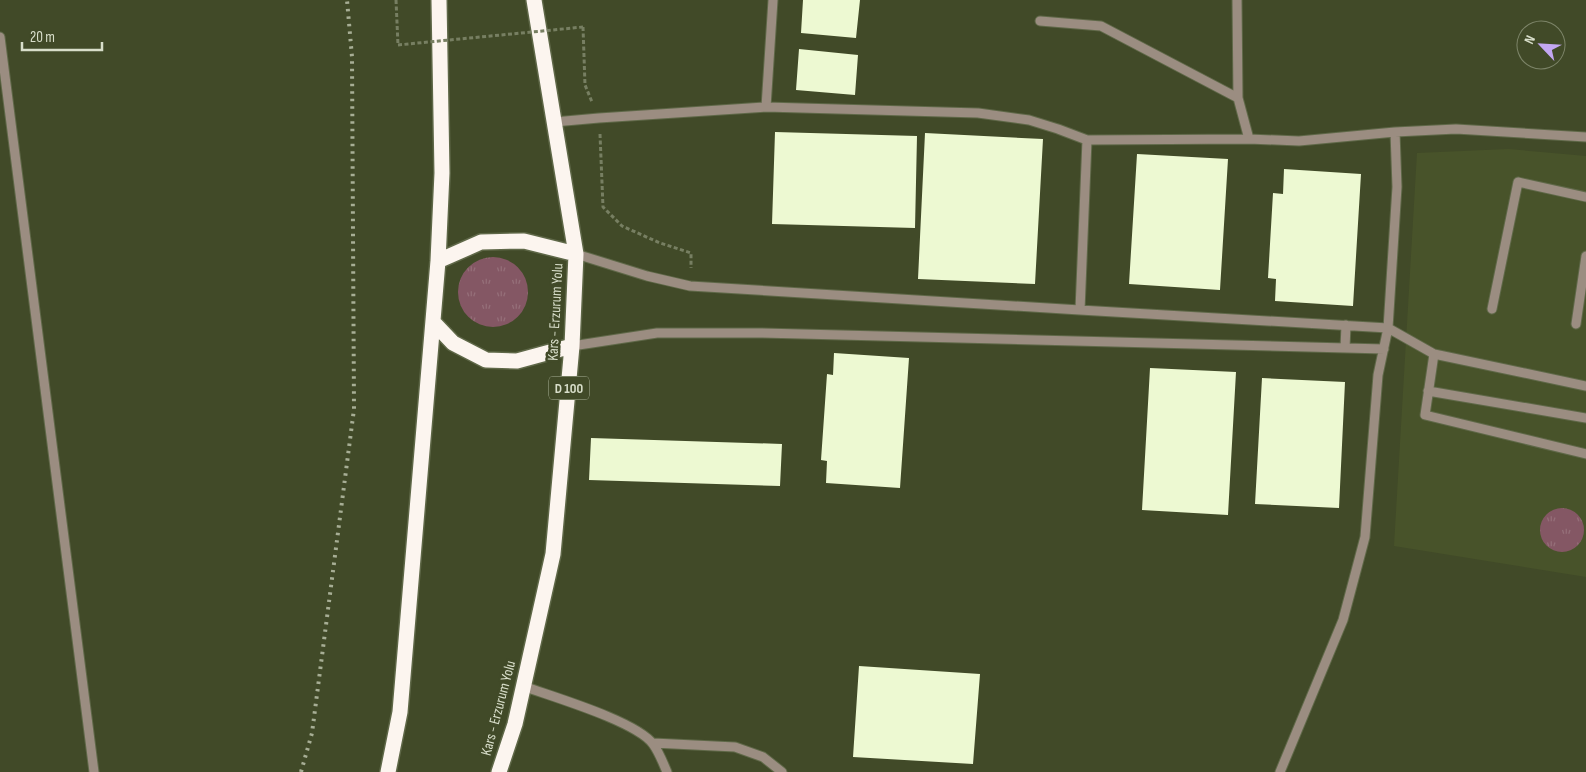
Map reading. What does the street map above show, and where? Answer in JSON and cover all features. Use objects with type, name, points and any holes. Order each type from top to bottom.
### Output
[{"type":"highway","points":[[388,772],[400,712],[434,324],[442,173],[439,0]]},
{"type":"highway","name":"Kars - Erzurum Yolu","points":[[499,772],[515,724],[553,554],[572,346],[576,254],[534,0]]},
{"type":"highway","points":[[438,261],[481,242],[524,241],[576,254]]},
{"type":"highway","points":[[434,324],[453,343],[486,360],[517,361],[572,346]]},
{"type":"street","points":[[766,107],[772,0]]},
{"type":"street","points":[[1237,0],[1238,98],[1249,139]]},
{"type":"street","points":[[1040,21],[1101,26],[1238,98]]},
{"type":"street","points":[[0,37],[94,772]]},
{"type":"street","points":[[554,122],[766,107],[1004,116],[1029,120],[1087,140],[1249,139],[1299,141],[1395,132],[1456,129],[1586,137]]},
{"type":"street","points":[[1280,772],[1343,620],[1366,537],[1378,375],[1388,328],[1397,188],[1395,132]]},
{"type":"street","points":[[1080,310],[1087,140]]},
{"type":"street","points":[[1492,309],[1518,182],[1586,197]]},
{"type":"street","points":[[576,254],[647,276],[690,286],[1388,328],[1434,354],[1586,386]]},
{"type":"street","points":[[1576,324],[1586,256]]},
{"type":"street","points":[[1346,325],[1346,348]]},
{"type":"street","points":[[572,346],[657,333],[762,333],[1384,349]]},
{"type":"street","points":[[1434,354],[1425,415],[1586,454]]},
{"type":"street","points":[[1428,391],[1586,418]]},
{"type":"street","points":[[523,686],[612,718],[638,731],[653,743],[667,772]]},
{"type":"street","points":[[653,743],[736,747],[763,757],[782,772]]},
{"type":"path","points":[[396,0],[398,45],[583,27],[585,85],[599,118],[603,207],[622,226],[660,243],[692,253],[690,286]]},
{"type":"shaded area","points":[[1508,149],[1586,156],[1586,577],[1394,546],[1417,153]]},
{"type":"green space","points":[[500,257],[513,263],[522,272],[526,278],[528,292],[526,306],[518,317],[507,325],[486,327],[479,325],[468,317],[460,306],[458,285],[460,278],[468,267],[479,259]]},
{"type":"green space","points":[[1562,508],[1574,512],[1580,518],[1584,530],[1580,542],[1574,548],[1562,552],[1550,548],[1544,542],[1540,530],[1544,518],[1550,512]]},
{"type":"building","points":[[803,0],[860,0],[856,38],[801,33]]},
{"type":"building","points":[[799,49],[858,55],[855,95],[796,90]]},
{"type":"building","points":[[775,132],[917,136],[915,228],[772,224]]},
{"type":"building","points":[[925,133],[1043,139],[1035,284],[918,279]]},
{"type":"building","points":[[1137,154],[1228,159],[1220,290],[1129,284]]},
{"type":"building","points":[[1284,169],[1361,174],[1353,306],[1275,301],[1276,279],[1268,278],[1273,193],[1283,194]]},
{"type":"building","points":[[834,353],[909,358],[900,488],[826,483],[827,461],[821,460],[827,374],[833,375]]},
{"type":"building","points":[[1150,368],[1236,372],[1228,515],[1142,510]]},
{"type":"building","points":[[1262,378],[1345,382],[1339,508],[1255,504]]},
{"type":"building","points":[[591,438],[782,444],[780,486],[589,480]]},
{"type":"building","points":[[859,666],[980,674],[973,764],[853,757]]},
{"type":"railway","points":[[301,772],[312,733],[354,409],[352,57],[347,0]]}]
